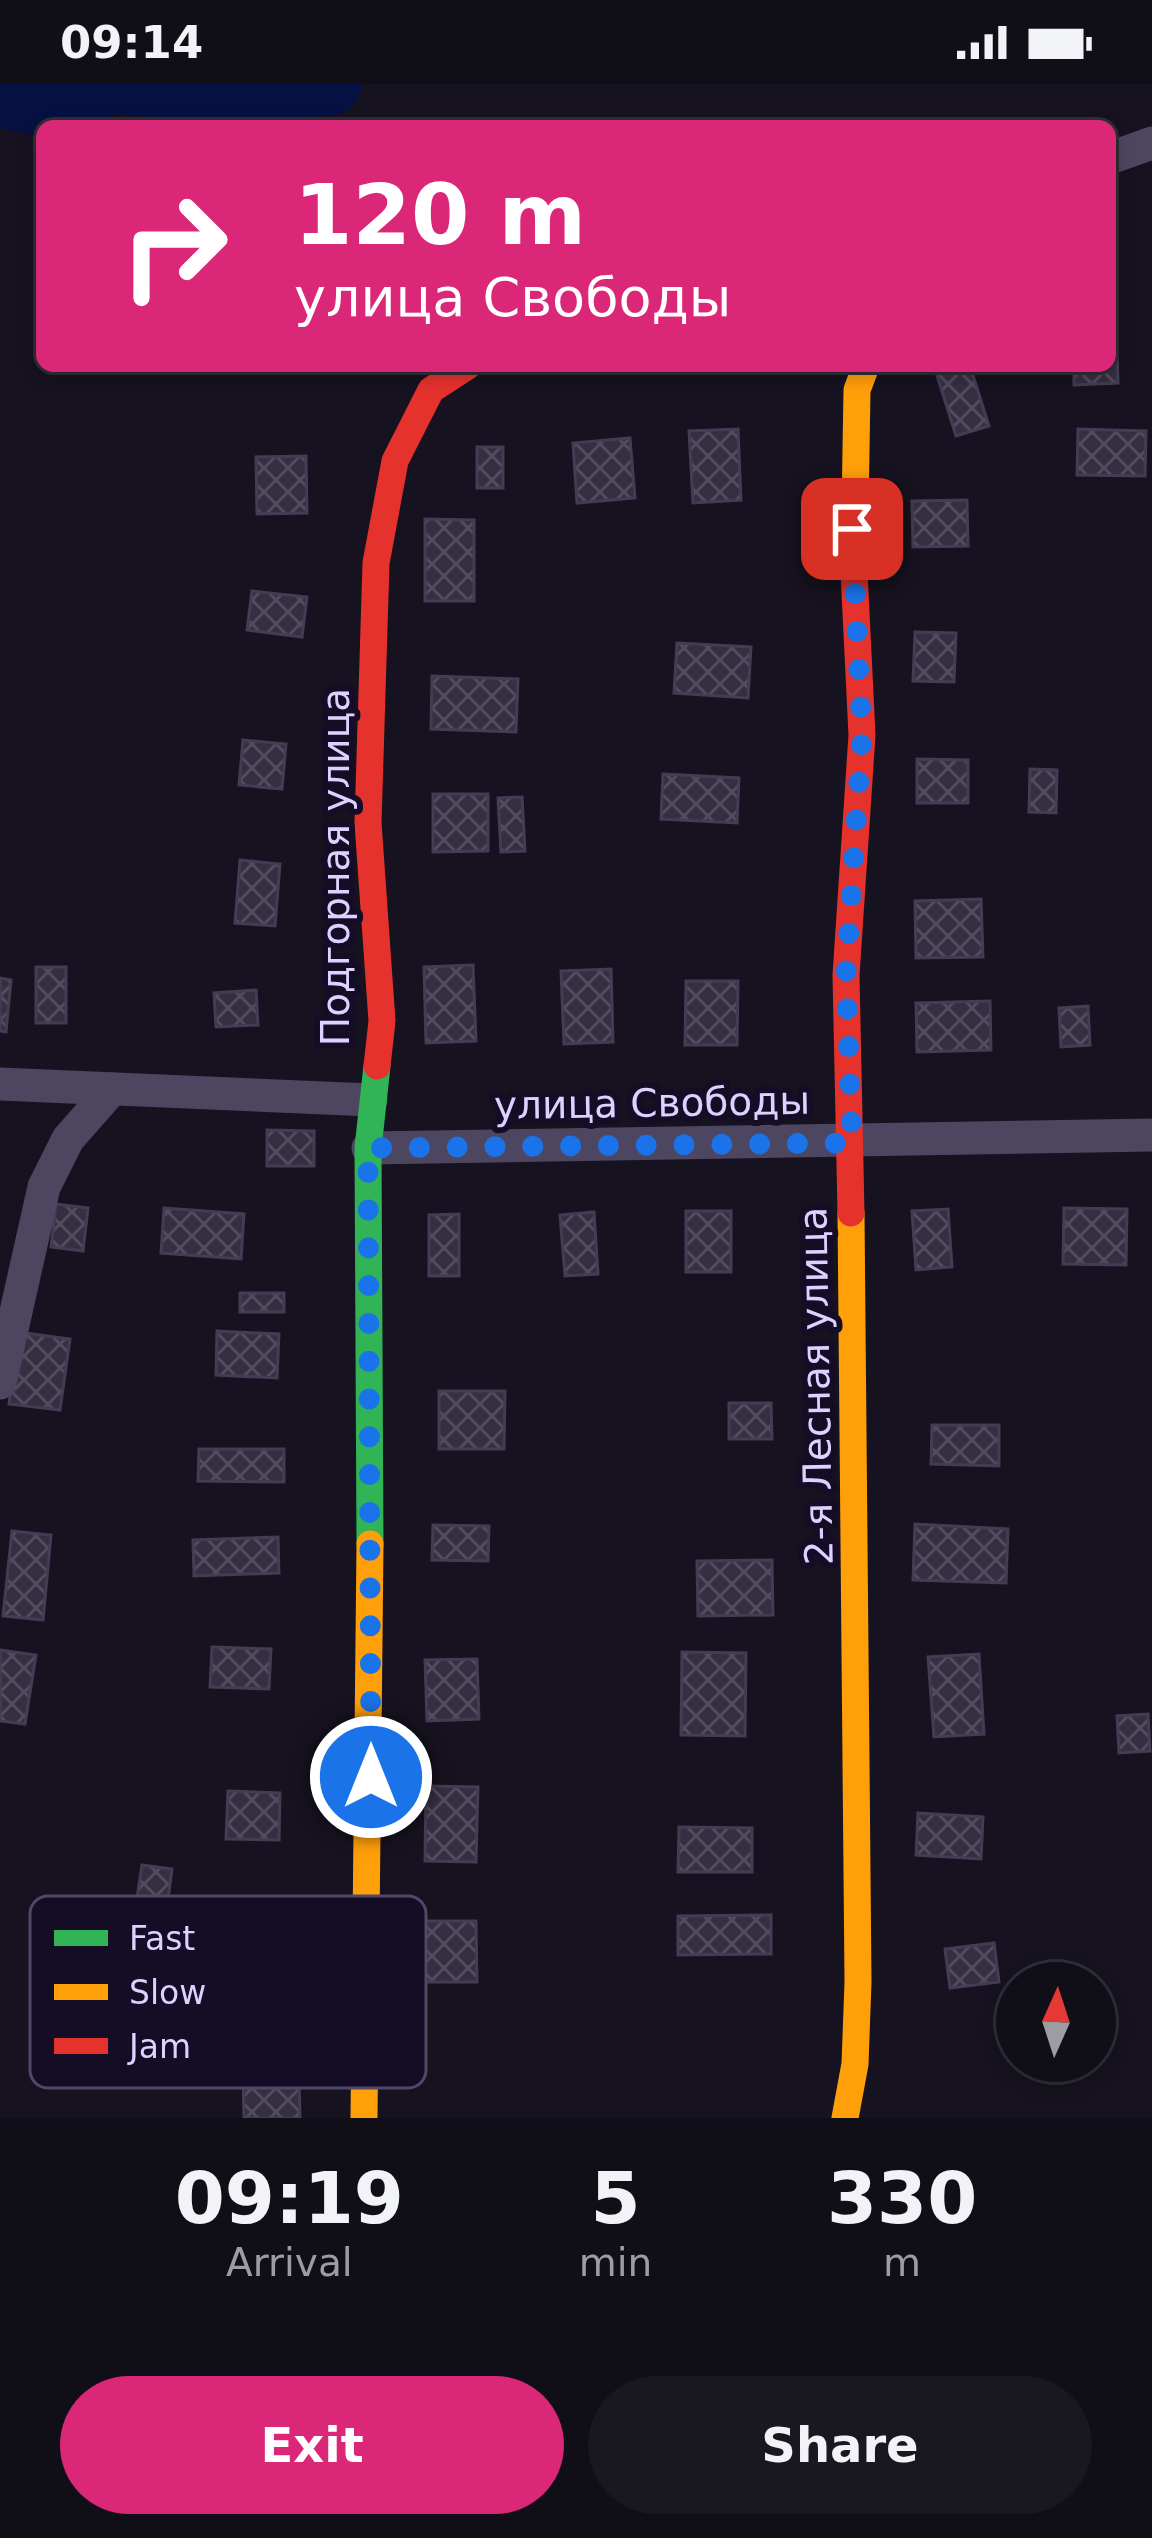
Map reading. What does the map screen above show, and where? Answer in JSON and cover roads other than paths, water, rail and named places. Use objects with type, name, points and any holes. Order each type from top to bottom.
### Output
[{"type":"street","points":[[1116,156],[1152,143]]},
{"type":"street","name":"Подгорная улица","points":[[367,1896],[368,1148],[382,1021],[368,823],[376,563],[395,461],[431,390],[459,372]]},
{"type":"street","name":"2-я Лесная улица","points":[[844,2118],[855,2064],[858,1982],[852,1143],[846,975],[862,735],[852,529],[857,390],[864,372]]},
{"type":"street","points":[[0,1084],[371,1100]]},
{"type":"street","points":[[0,1383],[44,1187],[68,1139],[112,1088]]},
{"type":"street","name":"улица Свободы","points":[[368,1148],[1152,1135]]},
{"type":"street","name":"Подгорная улица","points":[[364,2088],[364,2118]]},
{"type":"waterway","points":[[0,96],[47,106],[110,84]]},
{"type":"waterway","points":[[133,84],[242,92],[330,84]]}]
